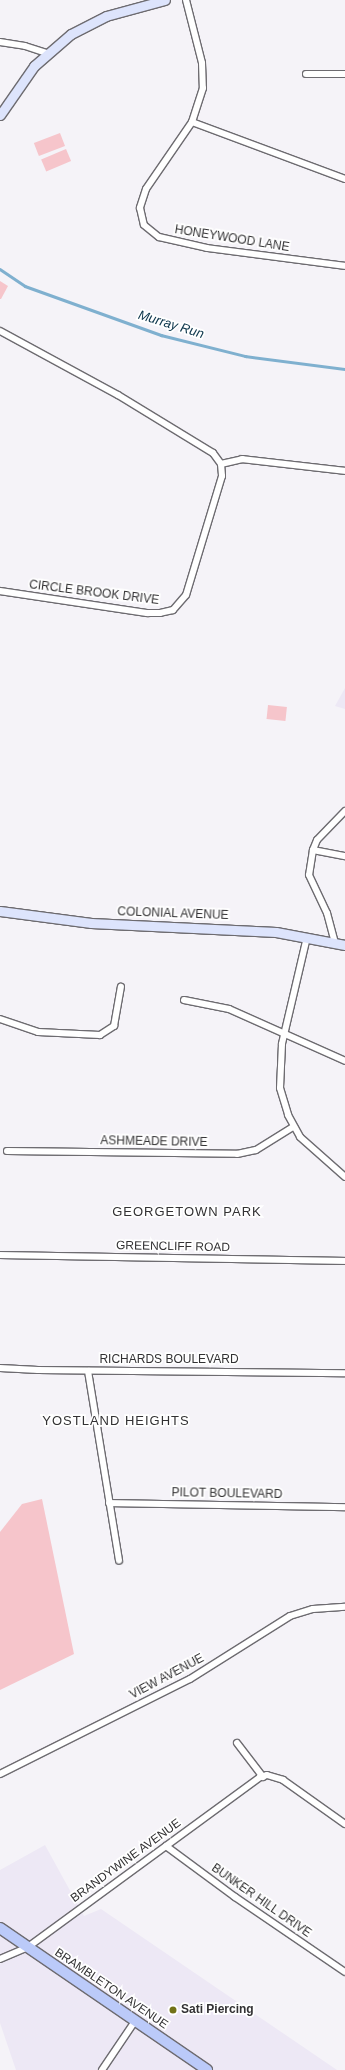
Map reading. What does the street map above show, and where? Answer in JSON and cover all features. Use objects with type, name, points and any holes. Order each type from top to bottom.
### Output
[{"type":"main road","points":[[0,114],[21,83],[47,53],[71,34],[106,16],[165,0]]},
{"type":"main road","name":"COLONIAL AVENUE","points":[[0,911],[91,922],[236,928],[306,937],[345,945]]},
{"type":"main road","name":"BRAMBLETON AVENUE","points":[[0,1928],[208,2070]]},
{"type":"street","name":"HONEYWOOD LANE","points":[[186,0],[203,77],[200,102],[192,122],[142,200],[141,219],[148,230],[159,237],[207,248],[345,266]]},
{"type":"street","points":[[0,42],[25,46],[47,53]]},
{"type":"street","points":[[306,74],[345,74]]},
{"type":"street","points":[[192,122],[345,179]]},
{"type":"street","points":[[0,331],[118,395],[213,453],[221,464],[242,459],[345,471]]},
{"type":"street","name":"CIRCLE BROOK DRIVE","points":[[0,591],[147,613],[167,612],[173,610],[186,595],[222,476],[221,464]]},
{"type":"street","points":[[335,943],[328,913],[309,875],[313,850],[317,840],[345,811]]},
{"type":"street","points":[[313,850],[345,856]]},
{"type":"street","points":[[306,937],[284,1035],[279,1073],[280,1088],[293,1127],[309,1148],[345,1177]]},
{"type":"street","points":[[0,1019],[38,1032],[100,1036],[114,1026],[121,987]]},
{"type":"street","points":[[184,1000],[229,1009],[284,1035],[345,1061]]},
{"type":"street","name":"ASHMEADE DRIVE","points":[[7,1151],[237,1154],[256,1150],[293,1127]]},
{"type":"street","name":"GREENCLIFF ROAD","points":[[0,1255],[345,1261]]},
{"type":"street","points":[[0,1368],[88,1371]]},
{"type":"street","name":"RICHARDS BOULEVARD","points":[[119,1560],[88,1371],[345,1373]]},
{"type":"street","name":"PILOT BOULEVARD","points":[[109,1503],[345,1507]]},
{"type":"street","name":"VIEW AVENUE","points":[[0,1774],[190,1679],[290,1616],[313,1609],[345,1607]]},
{"type":"street","points":[[237,1743],[263,1776],[283,1780],[345,1824]]},
{"type":"street","name":"BRANDYWINE AVENUE","points":[[0,1959],[28,1947],[254,1780],[263,1776]]},
{"type":"street","name":"BUNKER HILL DRIVE","points":[[166,1846],[235,1897],[345,1972]]},
{"type":"street","points":[[102,2070],[135,2021]]},
{"type":"shaded area","points":[[60,133],[65,146],[39,156],[34,143]]},
{"type":"shaded area","points":[[66,149],[71,161],[46,172],[41,160]]},
{"type":"shaded area","points":[[0,281],[8,286],[1,299],[0,299]]},
{"type":"shaded area","points":[[345,688],[345,709],[335,706]]},
{"type":"shaded area","points":[[268,705],[287,707],[285,721],[267,719]]},
{"type":"shaded area","points":[[42,1499],[74,1654],[0,1690],[0,1532],[22,1504]]},
{"type":"shaded area","points":[[45,1845],[84,1916],[101,1909],[337,2070],[16,2070],[0,2023],[0,1870]]},
{"type":"waterway","name":"Murray Run","points":[[0,269],[25,286],[161,335],[245,356],[345,369]]},
{"type":"place","name":"Sati Piercing","points":[[173,2010]]},
{"type":"district","name":"GEORGETOWN PARK","points":[[187,1212]]},
{"type":"district","name":"YOSTLAND HEIGHTS","points":[[116,1421]]}]
